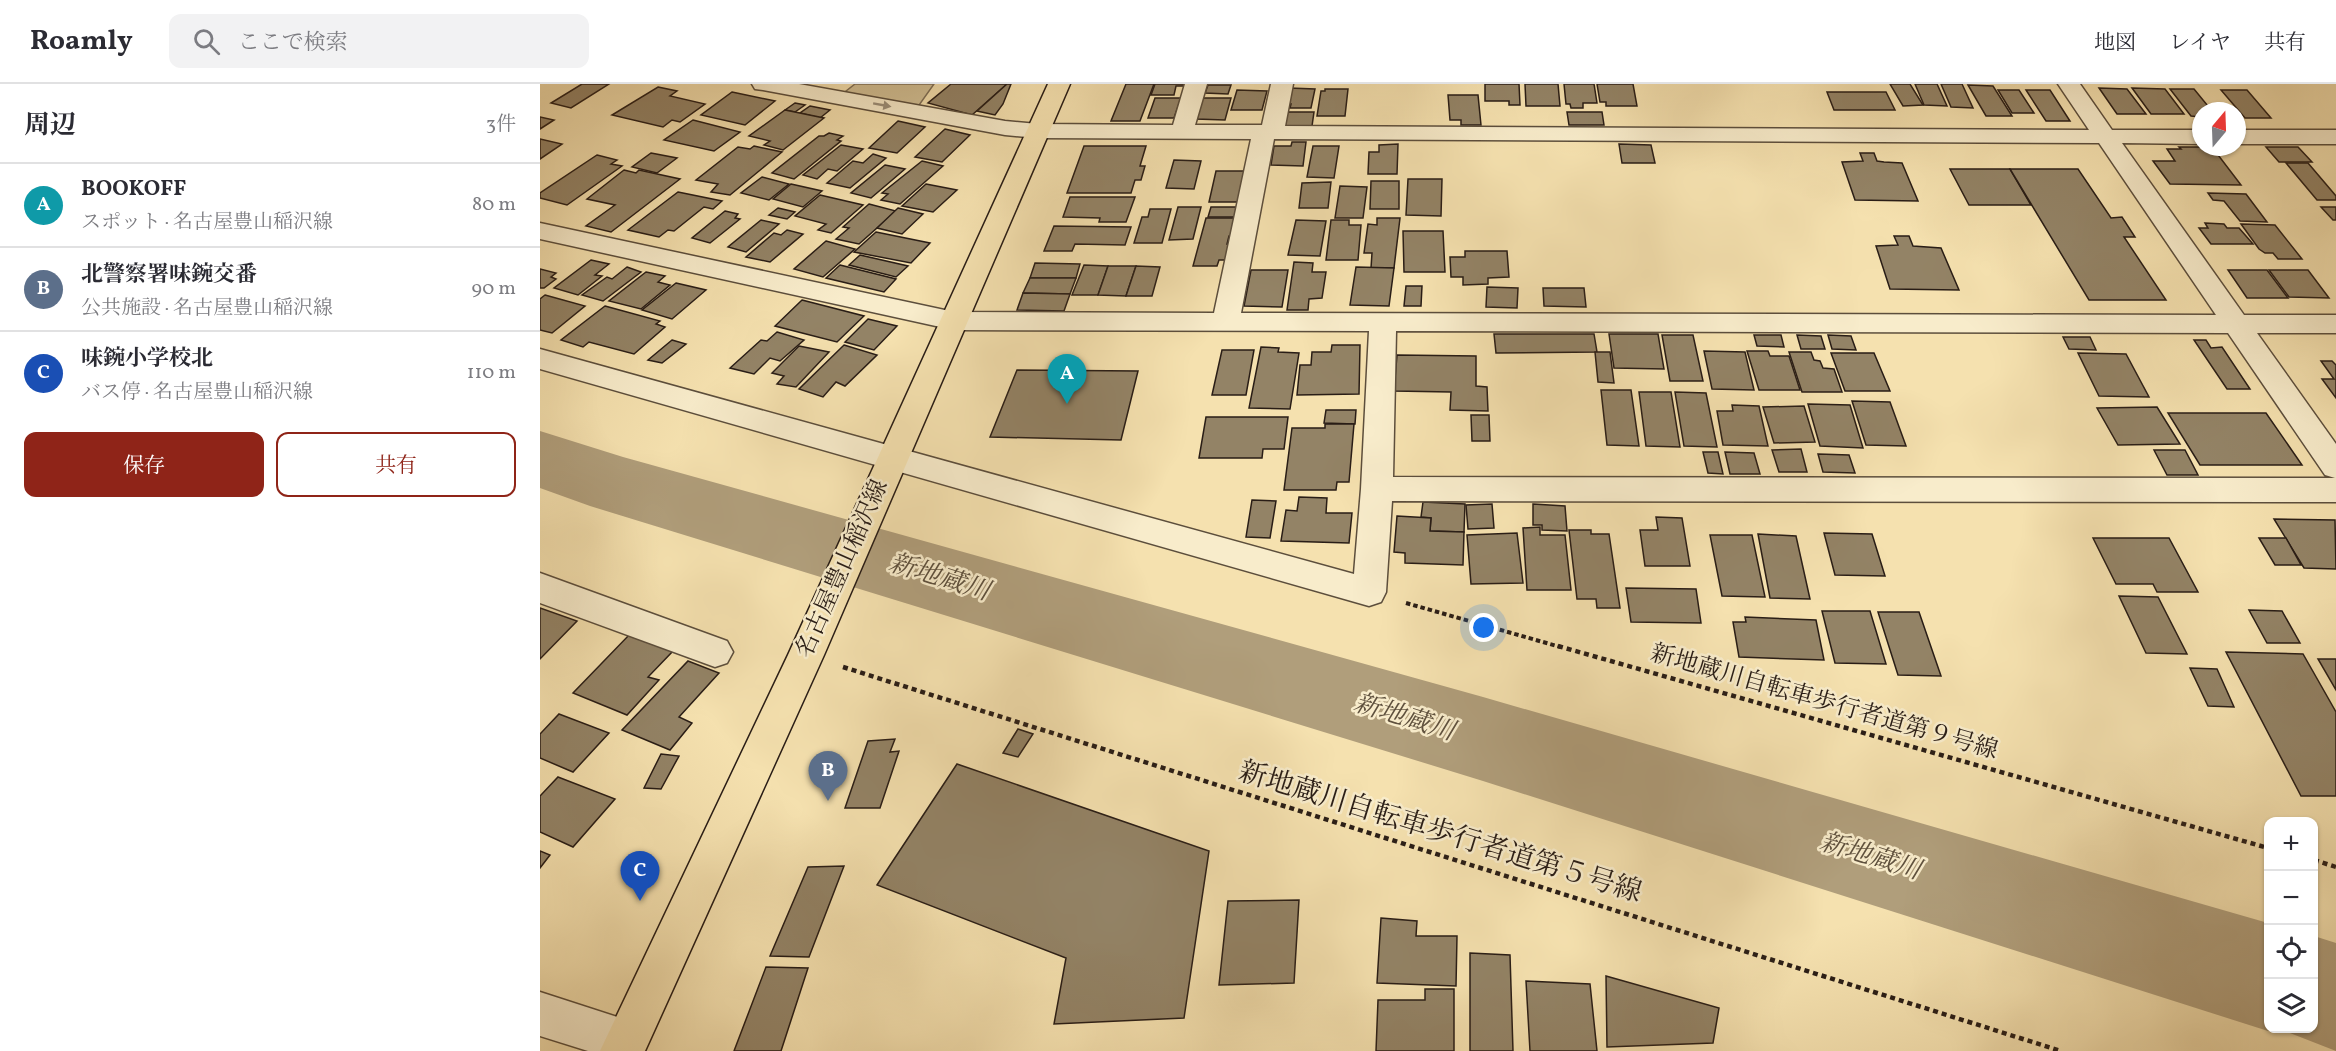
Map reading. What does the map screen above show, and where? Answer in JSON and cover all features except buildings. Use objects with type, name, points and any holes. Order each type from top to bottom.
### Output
[{"type":"main road","name":"名古屋豊山稲沢線","points":[[624,1046],[812,640],[1059,84]]},
{"type":"street","points":[[763,84],[994,126],[1038,131],[2192,137]]},
{"type":"street","points":[[1182,132],[1196,84]]},
{"type":"street","points":[[1226,321],[1268,133],[1282,84]]},
{"type":"street","points":[[2069,84],[2336,467]]},
{"type":"street","points":[[2246,137],[2336,137]]},
{"type":"street","points":[[540,231],[954,321],[2336,324]]},
{"type":"street","points":[[540,359],[890,463],[1369,592],[1377,489],[1383,321]]},
{"type":"street","points":[[1377,489],[2336,490]]},
{"type":"street","points":[[540,587],[545,591],[715,652]]},
{"type":"street","points":[[540,1014],[624,1046]]},
{"type":"path","name":"新地蔵川自転車歩行者道第９号線","points":[[1369,592],[2264,847]]},
{"type":"path","name":"新地蔵川自転車歩行者道第５号線","points":[[812,640],[2061,1051]]},
{"type":"path","points":[[2318,862],[2336,867]]},
{"type":"shaded area","points":[[855,84],[934,84],[917,108],[841,95]]},
{"type":"waterway","name":"新地蔵川","points":[[540,459],[617,485],[1483,739],[2264,976]]},
{"type":"waterway","name":"新地蔵川","points":[[2318,991],[2336,997]]},
{"type":"place","name":"BOOKOFF","points":[[1067,404]]},
{"type":"place","name":"北警察署味鋺交番","points":[[828,801]]},
{"type":"place","name":"味鋺小学校北","points":[[640,901]]}]
